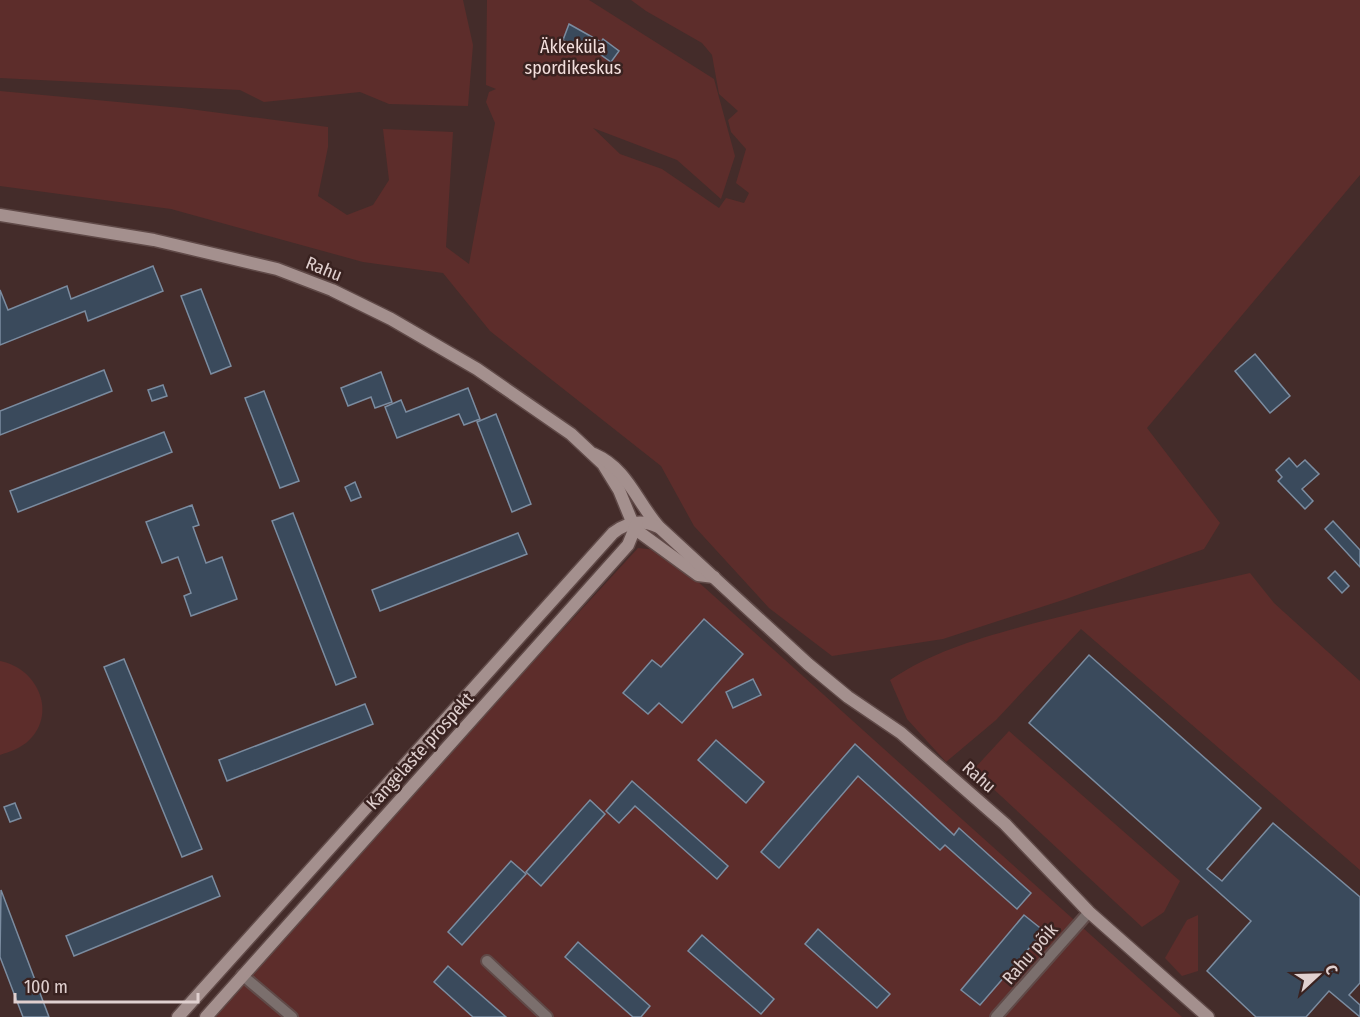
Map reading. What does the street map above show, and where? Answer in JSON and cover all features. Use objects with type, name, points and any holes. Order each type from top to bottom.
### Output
[{"type":"main road","name":"Rahu","points":[[0,216],[198,249],[277,269],[332,290],[424,337],[477,369],[615,467],[635,489],[659,527],[808,664],[848,697],[901,733],[987,808],[1026,844],[1058,882],[1089,912],[1208,1017]]},
{"type":"main road","name":"Rahu","points":[[594,454],[613,481],[635,525],[652,543],[698,574],[714,577]]},
{"type":"main road","points":[[613,481],[617,513],[613,533]]},
{"type":"main road","name":"Kangelaste prospekt","points":[[206,1017],[628,545],[635,525],[639,498]]},
{"type":"main road","points":[[635,525],[650,523],[659,527]]},
{"type":"main road","name":"Kangelaste prospekt","points":[[178,1017],[613,533],[635,525]]},
{"type":"main road","points":[[628,545],[639,542],[652,543]]},
{"type":"street","name":"Rahu põik","points":[[996,1017],[1089,912]]},
{"type":"street","points":[[487,962],[547,1017]]},
{"type":"street","points":[[242,975],[292,1017]]},
{"type":"green space","points":[[0,0],[463,0],[473,45],[468,106],[389,104],[360,92],[264,102],[240,90],[0,78]]},
{"type":"green space","name":"Äkkeküla spordikeskus","points":[[487,0],[589,0],[714,79],[735,156],[721,199],[677,160],[593,128],[620,154],[662,169],[719,208],[726,198],[744,203],[749,193],[736,183],[746,149],[731,132],[728,120],[738,111],[719,94],[712,55],[702,43],[631,0],[1360,0],[1360,175],[1147,428],[1220,523],[1204,549],[1066,599],[943,639],[832,656],[769,608],[694,526],[661,466],[490,331],[443,273],[363,262],[171,209],[0,186],[0,91],[182,108],[328,127],[328,147],[318,196],[347,215],[373,205],[389,180],[383,129],[453,132],[446,247],[469,264],[495,123],[486,102],[489,92],[496,89],[486,85]]},
{"type":"green space","points":[[638,548],[657,550],[685,570],[1182,1017],[206,1017]]},
{"type":"green space","points":[[1250,573],[1274,603],[1360,681],[1360,870],[1081,629],[996,720],[946,762],[907,719],[890,680],[925,660],[1000,633],[1092,609]]},
{"type":"green space","points":[[0,661],[13,665],[25,673],[40,694],[42,707],[41,719],[36,732],[23,745],[0,755]]},
{"type":"green space","points":[[1009,731],[1180,881],[1164,912],[1142,927],[973,770]]},
{"type":"green space","points":[[1198,915],[1198,971],[1182,976],[1165,958],[1187,920]]},
{"type":"building","points":[[569,24],[601,42],[603,39],[619,51],[611,62],[585,44],[582,51],[563,40]]},
{"type":"building","points":[[153,266],[163,291],[88,321],[85,311],[0,345],[0,290],[8,310],[67,286],[71,299]]},
{"type":"building","points":[[201,289],[231,366],[211,374],[181,296]]},
{"type":"building","points":[[1255,354],[1290,396],[1270,413],[1235,371]]},
{"type":"building","points":[[104,370],[112,391],[0,435],[0,411]]},
{"type":"building","points":[[381,372],[392,402],[375,408],[371,397],[348,406],[341,388]]},
{"type":"building","points":[[163,385],[167,396],[152,401],[148,390]]},
{"type":"building","points":[[468,388],[480,419],[464,425],[459,414],[397,438],[385,407],[401,400],[406,412]]},
{"type":"building","points":[[264,391],[299,481],[280,488],[245,398]]},
{"type":"building","points":[[496,414],[531,504],[512,512],[477,422]]},
{"type":"building","points":[[164,432],[172,452],[18,512],[10,491]]},
{"type":"building","points":[[1289,458],[1297,467],[1305,460],[1319,474],[1302,489],[1313,501],[1305,509],[1278,481],[1282,477],[1276,470]]},
{"type":"building","points":[[355,482],[361,497],[351,501],[345,487]]},
{"type":"building","points":[[192,505],[199,525],[193,527],[206,563],[222,557],[237,599],[191,616],[184,596],[191,593],[178,557],[162,563],[146,522]]},
{"type":"building","points":[[293,513],[356,677],[336,685],[272,521]]},
{"type":"building","points":[[1333,521],[1360,550],[1360,567],[1325,529]]},
{"type":"building","points":[[518,533],[527,554],[380,611],[372,590]]},
{"type":"building","points":[[1335,571],[1349,586],[1342,593],[1328,578]]},
{"type":"building","points":[[704,619],[743,654],[682,723],[659,703],[648,714],[623,693],[652,660],[661,667]]},
{"type":"building","points":[[1089,655],[1261,808],[1207,869],[1222,881],[1273,823],[1360,897],[1360,983],[1349,995],[1360,1005],[1360,1017],[1329,991],[1306,1017],[1256,1017],[1207,971],[1251,921],[1029,723]]},
{"type":"building","points":[[124,659],[202,849],[182,857],[104,667]]},
{"type":"building","points":[[753,679],[761,695],[733,708],[726,692]]},
{"type":"building","points":[[365,704],[373,724],[227,781],[219,760]]},
{"type":"building","points":[[716,740],[764,782],[746,803],[698,760]]},
{"type":"building","points":[[855,744],[954,835],[959,828],[1031,893],[1017,909],[945,845],[940,850],[858,776],[779,868],[761,852]]},
{"type":"building","points":[[632,781],[728,866],[717,879],[635,806],[619,823],[606,811]]},
{"type":"building","points":[[590,800],[605,814],[541,886],[526,872]]},
{"type":"building","points":[[15,803],[21,818],[10,822],[4,807]]},
{"type":"building","points":[[511,861],[526,874],[462,945],[448,932]]},
{"type":"building","points":[[212,876],[220,896],[74,956],[66,936]]},
{"type":"building","points":[[1,890],[49,1017],[23,1017],[0,957]]},
{"type":"building","points":[[1024,915],[1044,931],[980,1005],[961,990]]},
{"type":"building","points":[[818,929],[890,994],[877,1008],[805,944]]},
{"type":"building","points":[[702,935],[774,999],[761,1014],[688,951]]},
{"type":"building","points":[[578,942],[650,1006],[641,1017],[633,1017],[565,957]]},
{"type":"building","points":[[448,966],[506,1017],[473,1017],[434,982]]}]
